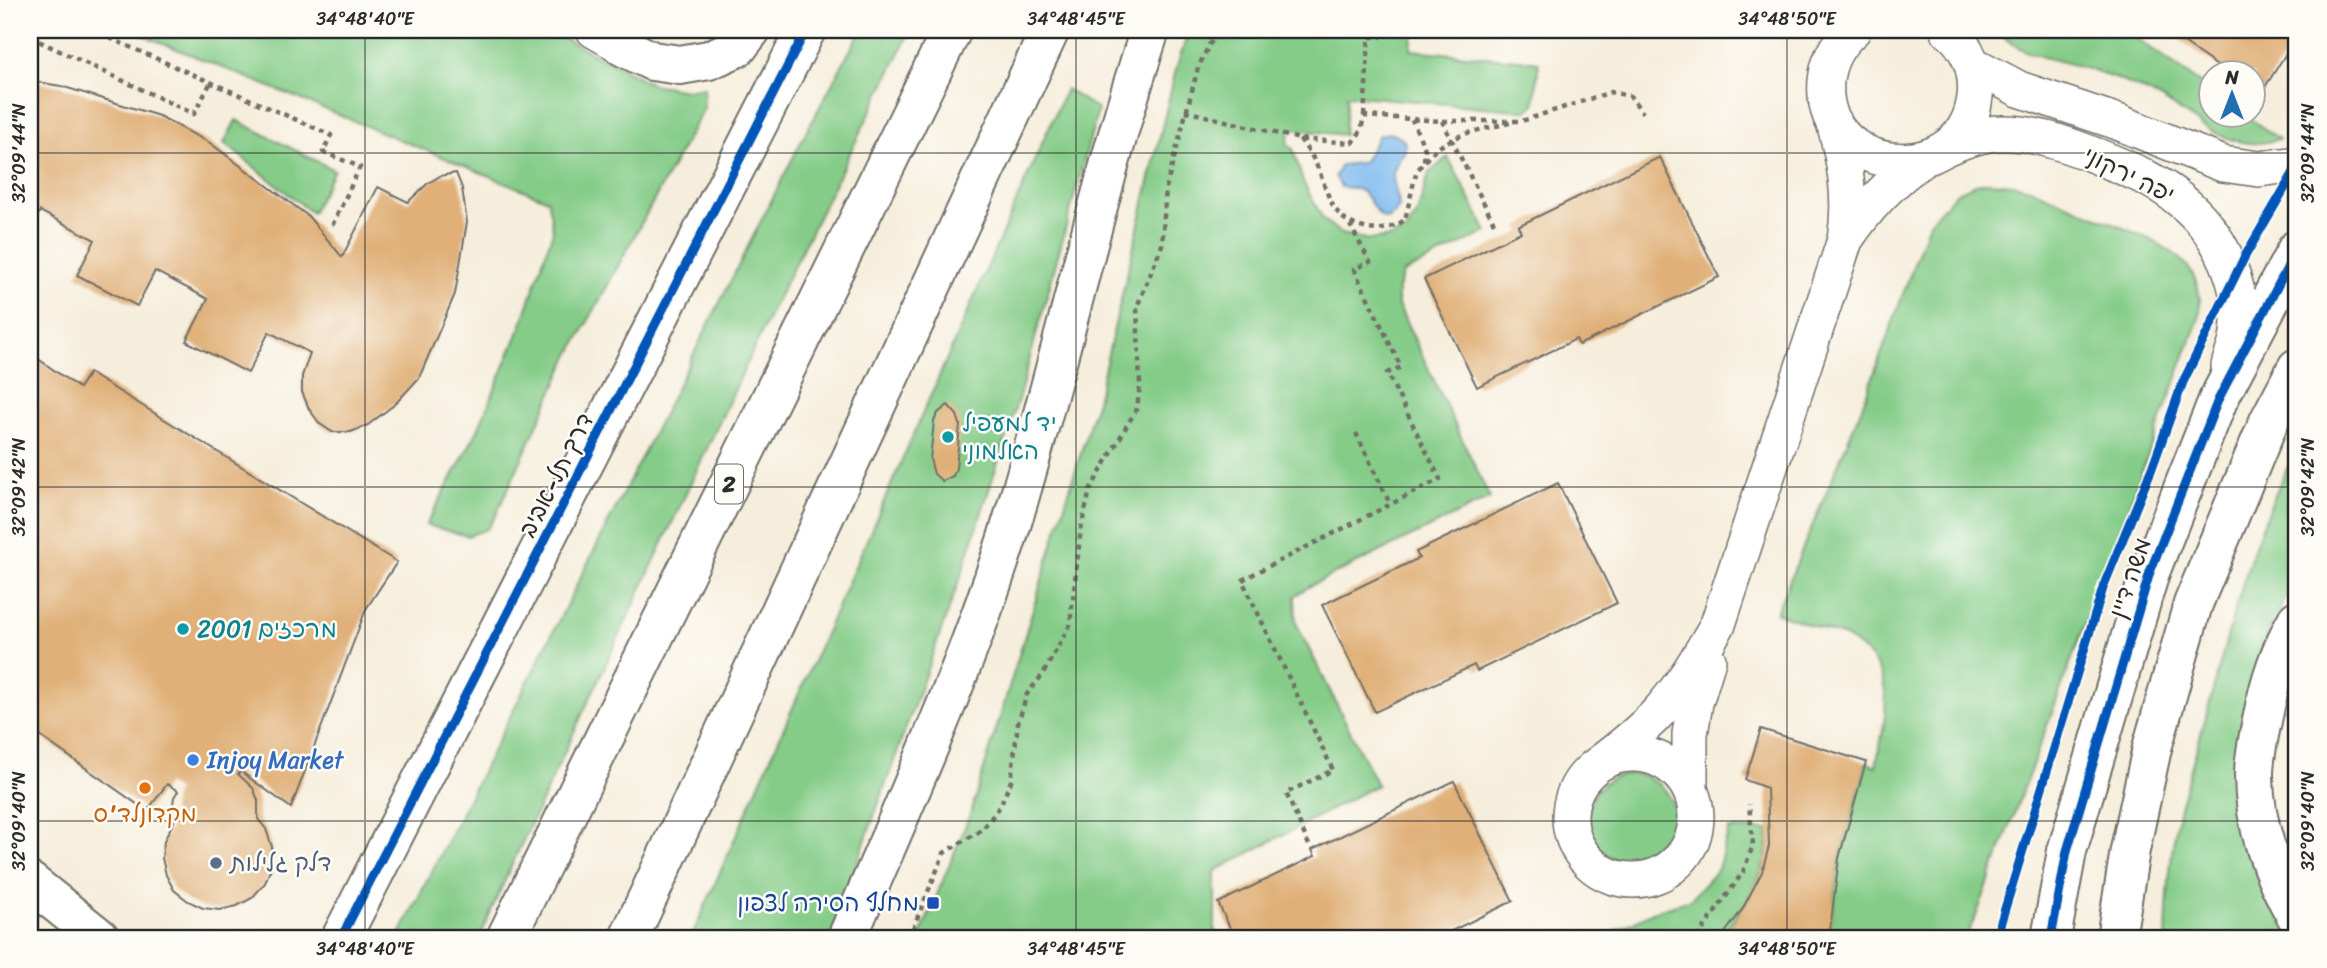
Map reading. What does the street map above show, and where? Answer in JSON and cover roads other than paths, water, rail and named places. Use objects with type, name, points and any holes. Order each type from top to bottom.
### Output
[{"type":"main road","points":[[608,38],[652,61],[680,65],[709,60],[738,47],[751,30]]},
{"type":"main road","name":"דרך תל-אביב","points":[[341,938],[806,30]]},
{"type":"main road","name":"2","points":[[506,938],[951,30]]},
{"type":"main road","points":[[629,938],[1050,30]]},
{"type":"main road","points":[[848,938],[945,709],[983,611],[1013,519],[1124,110],[1150,30]]},
{"type":"main road","name":"משה דיין","points":[[2051,936],[2067,851],[2150,572],[2218,400],[2297,249]]},
{"type":"main road","points":[[2116,938],[2130,850],[2152,748],[2193,604],[2269,421],[2297,368]]},
{"type":"main road","points":[[2297,620],[2268,688],[2254,774],[2258,812],[2268,855],[2285,897],[2297,917]]},
{"type":"main road","points":[[2144,938],[2146,819],[2152,748]]},
{"type":"main road","points":[[30,882],[100,938]]},
{"type":"street","points":[[1690,788],[1689,750],[1692,719],[1714,631],[1845,240],[1849,204],[1848,181],[1829,111],[1826,87],[1829,64],[1840,43],[1853,30]]},
{"type":"street","points":[[1845,240],[1878,197],[1912,167],[1935,153],[1961,131],[1972,111],[1976,87],[1963,44]]},
{"type":"street","name":"יפה ירקוני","points":[[1963,44],[2019,89],[2134,128],[2223,164],[2259,169],[2297,164]]},
{"type":"street","points":[[1834,122],[1848,140],[1877,158],[1901,162],[1935,153]]},
{"type":"street","name":"יפה ירקוני","points":[[1935,153],[1972,138],[2001,132],[2046,139],[2131,171],[2165,189],[2190,208],[2212,232],[2220,246],[2234,280],[2237,299],[2237,341],[2218,400]]},
{"type":"street","points":[[1596,766],[1623,755],[1644,755],[1671,766],[1690,788],[1697,817],[1694,837],[1678,862],[1662,873],[1644,879],[1623,879],[1604,873],[1589,862],[1577,846],[1571,827],[1571,806],[1577,788],[1596,766],[1630,740],[1676,690],[1714,631]]},
{"type":"water","points":[[1390,133],[1399,137],[1406,146],[1393,173],[1399,207],[1393,215],[1383,218],[1363,192],[1356,188],[1341,187],[1335,176],[1341,165],[1365,160],[1379,135]]},
{"type":"place","name":"יד למעפיל האלמוני","points":[[948,437]]},
{"type":"place","name":"מרכזים 2001","points":[[183,629]]},
{"type":"place","name":"Injoy Market","points":[[193,760]]},
{"type":"place","name":"מקדונלד'ס","points":[[145,788]]},
{"type":"place","name":"דלק גלילות","points":[[216,863]]},
{"type":"place","name":"מחלף הסירה לצפון","points":[[933,903]]}]
